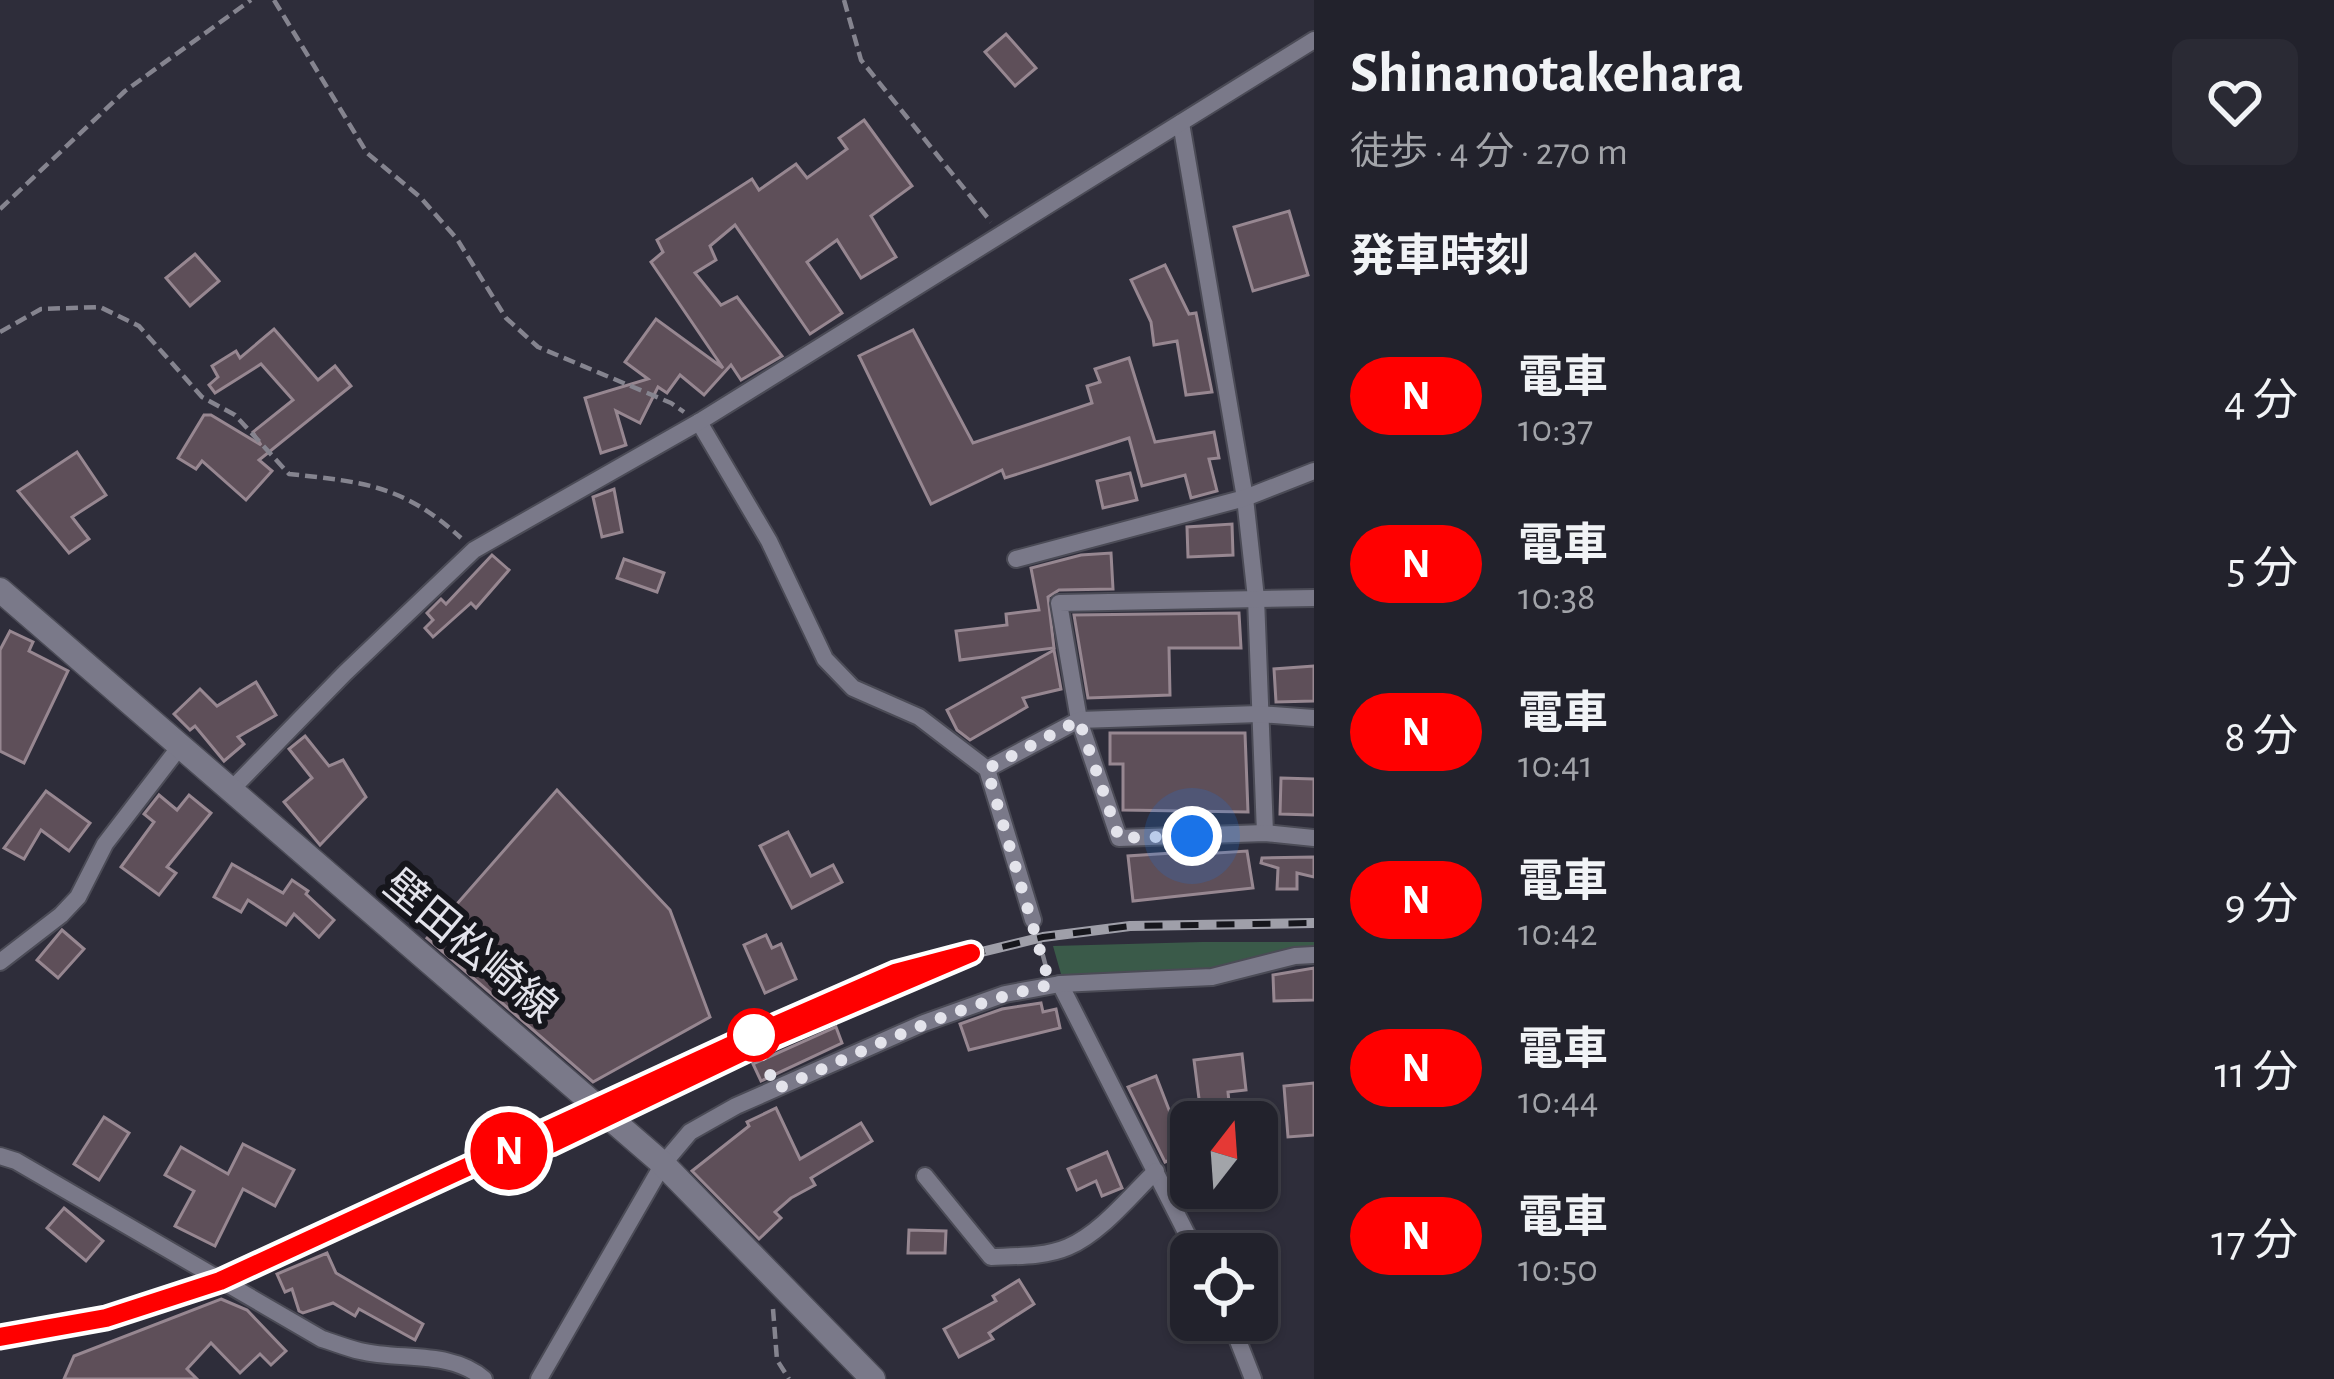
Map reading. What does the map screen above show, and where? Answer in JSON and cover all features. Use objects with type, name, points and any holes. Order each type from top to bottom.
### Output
[{"type":"main road","name":"壁田松崎線","points":[[0,590],[663,1164],[873,1379]]},
{"type":"street","points":[[229,793],[474,550],[699,422],[1314,40]]},
{"type":"street","points":[[1181,123],[1245,498],[1256,598],[1265,833]]},
{"type":"street","points":[[699,422],[769,541],[825,659],[853,688],[920,717],[987,769],[1034,920]]},
{"type":"street","points":[[1016,559],[1245,498],[1314,471]]},
{"type":"street","points":[[1314,598],[1059,603],[1079,720],[1119,838],[1265,833],[1314,838]]},
{"type":"street","points":[[987,769],[1079,720],[1259,714],[1314,718]]},
{"type":"street","points":[[0,962],[78,897],[105,844],[181,745]]},
{"type":"street","points":[[538,1379],[663,1164],[690,1132],[736,1106],[924,1023],[1005,994],[1055,984],[1212,977],[1295,956],[1314,956]]},
{"type":"street","points":[[1055,984],[1187,1233]]},
{"type":"street","points":[[0,1156],[322,1339],[361,1352],[450,1361],[472,1368],[484,1379]]},
{"type":"street","points":[[926,1176],[991,1257],[1032,1255],[1069,1246],[1114,1213],[1156,1171]]},
{"type":"street","points":[[1238,1341],[1253,1379]]},
{"type":"path","points":[[0,209],[125,91],[251,0]]},
{"type":"path","points":[[274,0],[367,153],[420,197],[458,239],[506,319],[538,347],[671,403],[699,422]]},
{"type":"path","points":[[844,0],[861,60],[1001,236]]},
{"type":"path","points":[[0,332],[40,309],[100,307],[139,326],[202,397],[235,415],[289,473],[363,482],[428,508],[474,550]]},
{"type":"path","points":[[1034,920],[1055,984]]},
{"type":"path","points":[[770,1273],[777,1360],[789,1379]]},
{"type":"green space","points":[[1314,942],[1314,953],[1211,973],[1063,981],[1053,946]]},
{"type":"building","points":[[1006,34],[1036,68],[1015,86],[985,52]]},
{"type":"building","points":[[864,120],[912,186],[871,216],[896,257],[861,278],[837,240],[807,262],[842,313],[810,334],[735,225],[710,246],[716,260],[695,273],[721,305],[737,297],[782,356],[741,380],[731,365],[704,395],[680,375],[667,393],[658,387],[640,423],[616,411],[626,445],[601,453],[585,398],[648,379],[625,362],[656,319],[723,368],[651,262],[663,252],[657,240],[752,179],[759,190],[796,164],[807,178],[847,149],[839,138]]},
{"type":"building","points":[[1289,211],[1308,275],[1253,291],[1234,227]]},
{"type":"building","points":[[195,254],[219,281],[190,306],[166,278]]},
{"type":"building","points":[[1165,265],[1189,314],[1196,313],[1212,392],[1186,395],[1177,341],[1154,345],[1151,322],[1131,280]]},
{"type":"building","points":[[274,329],[318,380],[335,366],[351,386],[259,460],[272,471],[246,500],[202,461],[196,469],[178,458],[204,415],[261,445],[253,432],[293,400],[261,364],[215,393],[209,385],[218,377],[212,366],[236,351],[240,358]]},
{"type":"building","points":[[913,330],[973,443],[1092,403],[1087,386],[1100,382],[1095,369],[1129,358],[1155,442],[1214,432],[1219,458],[1209,459],[1217,491],[1191,498],[1185,475],[1142,486],[1129,438],[1005,478],[1002,470],[931,504],[859,356]]},
{"type":"building","points":[[77,452],[106,495],[72,517],[89,539],[69,553],[18,491]]},
{"type":"building","points":[[1130,473],[1137,500],[1103,508],[1097,481]]},
{"type":"building","points":[[614,489],[622,532],[602,537],[593,497]]},
{"type":"building","points":[[1232,524],[1233,555],[1188,557],[1187,527]]},
{"type":"building","points":[[1111,553],[1113,589],[1059,590],[1048,597],[1054,648],[960,660],[956,631],[1007,625],[1006,614],[1039,610],[1031,568]]},
{"type":"building","points":[[492,555],[509,570],[476,608],[471,603],[433,637],[425,628],[433,620],[427,613],[441,599],[446,604]]},
{"type":"building","points":[[624,559],[664,573],[657,592],[617,578]]},
{"type":"building","points":[[1239,613],[1241,648],[1169,648],[1170,695],[1088,698],[1074,615]]},
{"type":"building","points":[[10,631],[33,642],[29,651],[68,671],[24,763],[0,751],[0,650]]},
{"type":"building","points":[[1054,650],[1061,689],[1023,698],[1027,707],[970,740],[957,730],[947,710]]},
{"type":"building","points":[[1314,666],[1314,701],[1276,702],[1274,669]]},
{"type":"building","points":[[256,682],[276,715],[238,737],[244,744],[224,761],[195,726],[190,730],[174,714],[200,689],[217,706]]},
{"type":"building","points":[[1110,733],[1245,733],[1248,812],[1123,810],[1123,764],[1110,764]]},
{"type":"building","points":[[305,736],[329,766],[343,760],[366,797],[320,845],[284,802],[312,778],[289,749]]},
{"type":"building","points":[[1281,778],[1314,779],[1314,815],[1280,814]]},
{"type":"building","points":[[557,790],[670,910],[710,1017],[593,1082],[427,938]]},
{"type":"building","points":[[46,791],[90,823],[69,851],[41,830],[24,859],[4,848]]},
{"type":"building","points":[[159,795],[177,810],[189,795],[211,813],[167,867],[176,873],[159,895],[121,867],[154,822],[144,814]]},
{"type":"building","points":[[788,832],[811,876],[833,865],[842,882],[792,908],[760,846]]},
{"type":"building","points":[[1247,851],[1253,888],[1133,901],[1128,856]]},
{"type":"building","points":[[1314,857],[1314,877],[1297,873],[1297,889],[1277,889],[1278,868],[1261,863],[1262,858]]},
{"type":"building","points":[[232,864],[283,893],[292,880],[334,920],[319,937],[294,914],[286,925],[248,900],[241,912],[214,897]]},
{"type":"building","points":[[62,930],[84,949],[58,978],[37,960]]},
{"type":"building","points":[[766,935],[772,948],[781,944],[796,979],[765,993],[744,945]]},
{"type":"building","points":[[1314,968],[1314,1000],[1274,1001],[1273,975]]},
{"type":"building","points":[[1041,1003],[1043,1012],[1056,1009],[1060,1028],[969,1050],[960,1024],[1002,1009]]},
{"type":"building","points":[[836,1027],[842,1043],[761,1081],[753,1064]]},
{"type":"building","points":[[1242,1054],[1246,1090],[1228,1092],[1229,1101],[1199,1101],[1194,1060]]},
{"type":"building","points":[[1156,1076],[1170,1112],[1170,1160],[1165,1162],[1128,1087]]},
{"type":"building","points":[[1314,1083],[1314,1135],[1288,1137],[1284,1086]]},
{"type":"building","points":[[776,1108],[800,1159],[861,1123],[872,1141],[811,1178],[815,1185],[775,1212],[781,1218],[759,1239],[692,1171],[749,1126],[747,1122]]},
{"type":"building","points":[[104,1117],[129,1133],[99,1180],[74,1164]]},
{"type":"building","points":[[243,1144],[294,1170],[275,1206],[243,1189],[215,1246],[175,1226],[194,1191],[165,1175],[181,1147],[228,1174]]},
{"type":"building","points":[[1107,1152],[1122,1188],[1102,1196],[1096,1181],[1077,1190],[1068,1169]]},
{"type":"building","points":[[64,1208],[103,1241],[86,1261],[47,1228]]},
{"type":"building","points":[[909,1230],[946,1231],[945,1253],[908,1253]]},
{"type":"building","points":[[327,1253],[336,1273],[423,1324],[415,1340],[359,1309],[355,1316],[333,1303],[299,1311],[292,1289],[285,1292],[277,1274]]},
{"type":"building","points":[[1019,1280],[1034,1304],[989,1333],[993,1339],[959,1357],[944,1329],[996,1301],[993,1296]]},
{"type":"building","points":[[221,1299],[247,1310],[286,1351],[271,1365],[260,1354],[240,1373],[211,1343],[187,1369],[197,1379],[64,1379],[74,1356]]},
{"type":"railway","points":[[0,1337],[106,1318],[220,1281],[895,973],[1043,937],[1130,926],[1314,923]]},
{"type":"train","name":"N","points":[[0,1337],[106,1318],[220,1281],[895,973],[971,953],[774,1037],[551,1144],[507,1158]]},
{"type":"route","points":[[754,1035],[776,1089],[924,1023],[1005,994],[1050,985],[987,769],[1079,720],[1119,838],[1192,836]]}]
